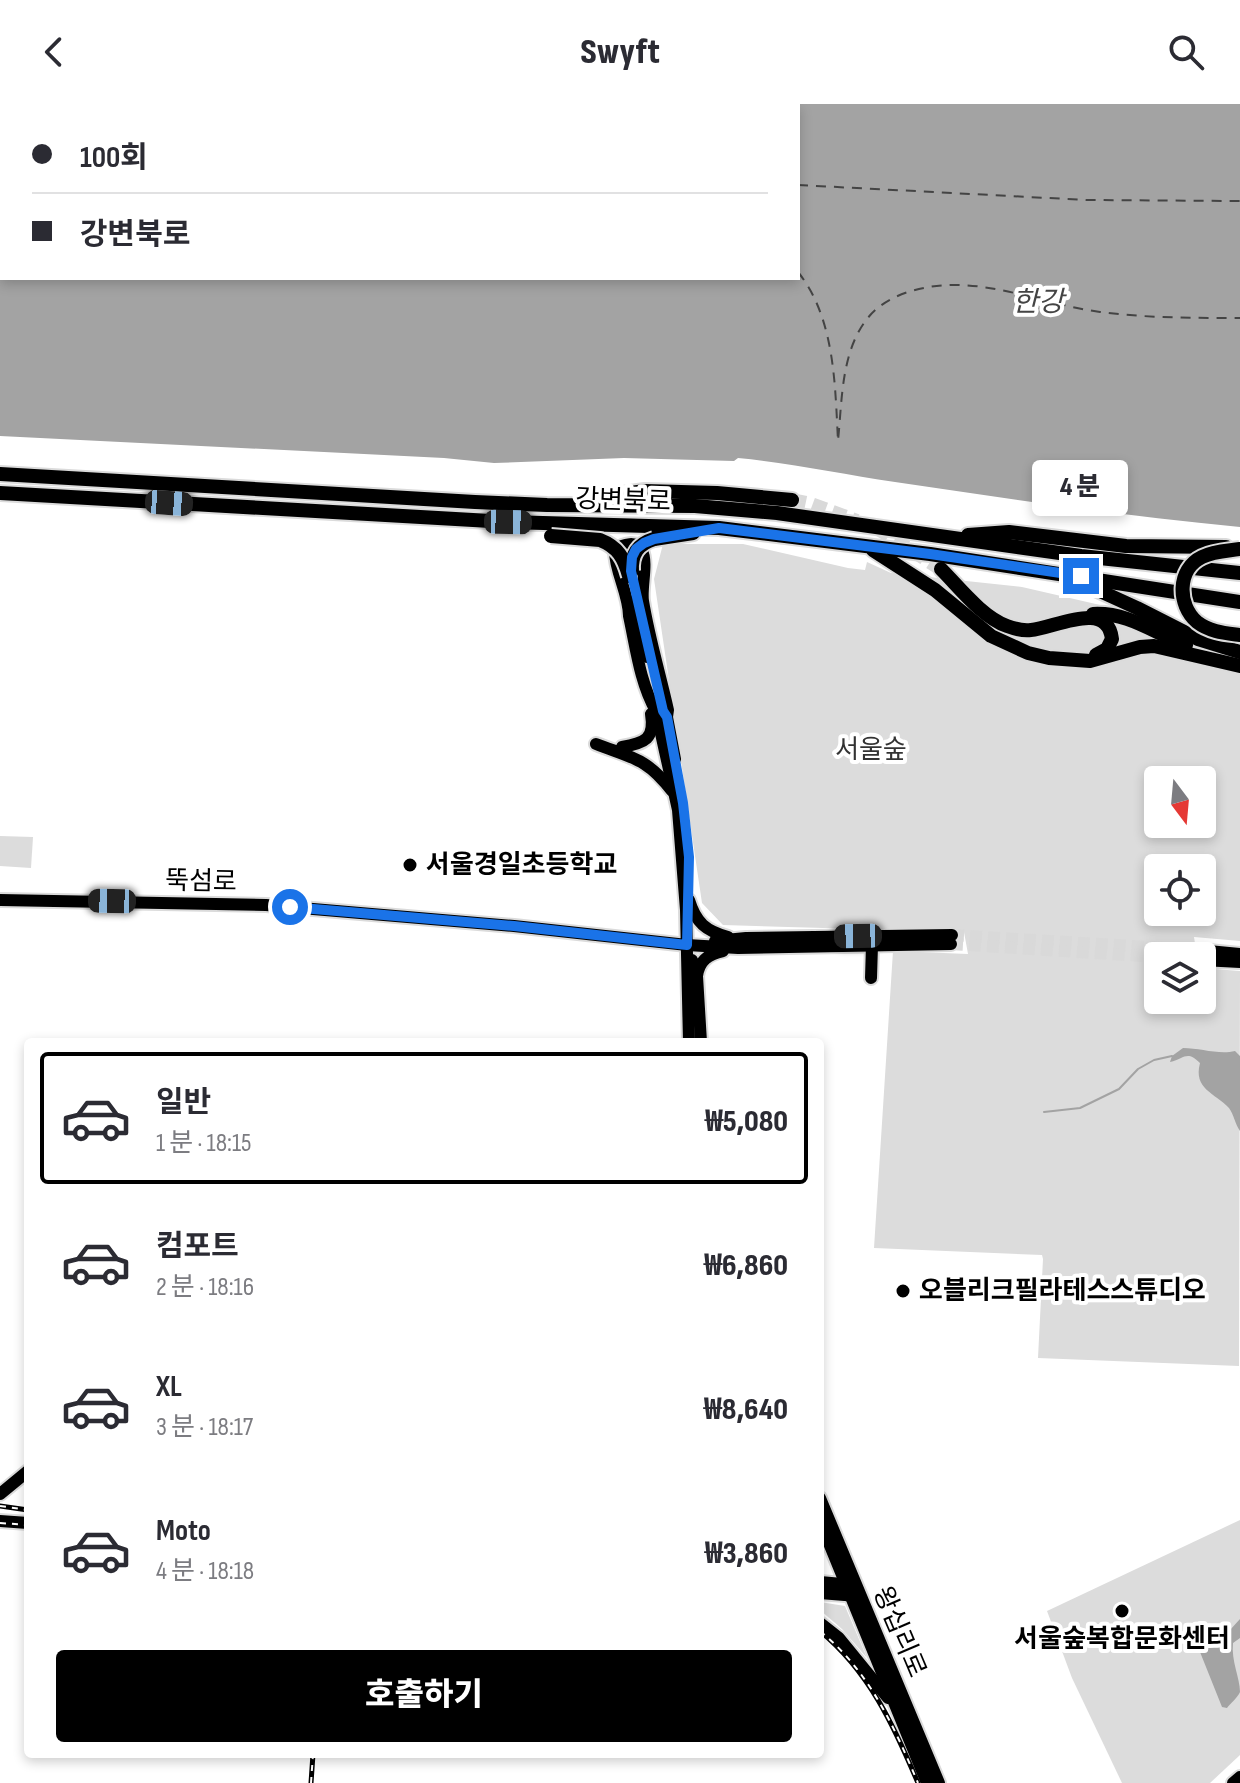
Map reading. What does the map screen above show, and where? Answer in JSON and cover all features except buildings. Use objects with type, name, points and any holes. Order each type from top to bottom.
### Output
[{"type":"highway","name":"강변북로","points":[[0,474],[541,505],[726,508],[1081,556],[1240,573]]},
{"type":"highway","points":[[541,505],[645,491],[717,493],[792,500]]},
{"type":"highway","name":"강변북로","points":[[0,493],[508,522],[719,528],[1052,571],[1240,602]]},
{"type":"highway","points":[[508,522],[551,536],[608,543],[619,551],[630,576]]},
{"type":"highway","points":[[630,576],[636,549],[644,543],[719,528]]},
{"type":"highway","points":[[944,536],[1009,532],[1126,546],[1240,549]]},
{"type":"highway","points":[[869,547],[928,585],[991,636],[1039,656],[1090,661],[1154,646],[1240,663]]},
{"type":"highway","points":[[1240,549],[1199,558],[1187,571],[1182,587],[1185,605],[1195,620],[1211,630],[1240,635]]},
{"type":"highway","points":[[941,569],[989,615],[1005,626],[1033,630],[1098,613],[1122,616],[1177,642],[1240,663]]},
{"type":"highway","points":[[1052,571],[1091,586],[1198,639],[1219,647],[1240,650]]},
{"type":"highway","points":[[1071,620],[1101,620],[1108,625],[1112,634],[1111,644],[1103,652],[1080,659]]},
{"type":"main road","points":[[689,1038],[685,898],[677,798],[656,711],[645,684],[615,554],[615,550],[625,545],[636,545],[642,552],[643,597],[668,710],[685,816],[689,857],[687,945],[697,976]]},
{"type":"main road","points":[[630,576],[656,687],[667,717]]},
{"type":"main road","points":[[622,747],[639,744],[648,738],[656,687]]},
{"type":"main road","points":[[596,744],[644,762],[656,771],[677,798]]},
{"type":"main road","points":[[688,898],[691,909],[705,928],[736,943]]},
{"type":"main road","name":"뚝섬로","points":[[0,900],[266,905],[514,926],[687,945],[736,943],[951,940],[872,945],[736,943]]},
{"type":"main road","points":[[701,1038],[698,970],[707,956],[736,943]]},
{"type":"main road","points":[[871,978],[872,945]]},
{"type":"main road","points":[[1216,955],[1240,954]]},
{"type":"main road","points":[[1216,958],[1240,962]]},
{"type":"main road","points":[[0,1494],[24,1474]]},
{"type":"main road","name":"왕십리로","points":[[824,1509],[895,1707],[927,1783]]},
{"type":"main road","points":[[0,1521],[24,1523]]},
{"type":"main road","name":"왕십리로","points":[[824,1529],[939,1783]]},
{"type":"main road","points":[[824,1583],[853,1590]]},
{"type":"main road","points":[[824,1593],[853,1590]]},
{"type":"main road","points":[[824,1626],[839,1638],[895,1707]]},
{"type":"main road","points":[[1233,1783],[1240,1777]]},
{"type":"green space","name":"서울숲","points":[[663,544],[743,544],[865,570],[867,562],[891,573],[1022,587],[1240,634],[1240,941],[1194,937],[1195,942],[1144,942],[1144,1014],[1216,1014],[1216,969],[1240,971],[1239,1366],[1038,1358],[1042,1255],[874,1248],[893,951],[968,954],[964,932],[723,925],[702,903],[654,579]]},
{"type":"green space","points":[[0,836],[33,837],[31,868],[0,866]]},
{"type":"green space","points":[[1240,1520],[1240,1755],[1210,1783],[1122,1783],[1072,1678],[1047,1611]]},
{"type":"green space","points":[[824,1603],[845,1606],[867,1658],[824,1613]]},
{"type":"water","name":"한강","points":[[800,104],[1240,104],[1240,527],[1067,507],[738,458],[734,461],[624,458],[494,463],[0,436],[0,280],[800,280]]},
{"type":"water","points":[[1183,1048],[1235,1051],[1240,1056],[1240,1131],[1229,1108],[1202,1085],[1200,1063],[1196,1059],[1186,1056],[1170,1062],[1172,1056]]},
{"type":"water","points":[[1240,1619],[1240,1638],[1233,1643],[1233,1650],[1240,1692],[1227,1708],[1222,1707],[1200,1652],[1211,1629],[1230,1630]]},
{"type":"waterway","points":[[1044,1112],[1080,1108],[1119,1089],[1138,1069],[1154,1060],[1172,1056]]},
{"type":"ferry route","points":[[800,185],[1087,200],[1240,201]]},
{"type":"ferry route","points":[[800,275],[810,290],[826,331],[834,375],[838,441],[844,380],[856,336],[878,308],[908,292],[933,286],[957,285],[1004,291],[1100,312],[1152,317],[1240,318]]},
{"type":"tunnel","points":[[792,500],[857,521]]},
{"type":"tunnel","points":[[877,528],[941,569]]},
{"type":"tunnel","points":[[952,935],[1144,947]]},
{"type":"tunnel","points":[[951,944],[1144,956]]},
{"type":"railway","points":[[0,1506],[24,1509]]},
{"type":"railway","points":[[0,1523],[24,1525]]},
{"type":"railway","points":[[824,1635],[866,1682],[889,1720],[918,1783]]},
{"type":"railway","points":[[311,1783],[313,1758]]},
{"type":"place","name":"서울경일초등학교","points":[[410,865]]},
{"type":"place","name":"오블리크필라테스스튜디오","points":[[903,1291]]},
{"type":"place","name":"서울숲복합문화센터","points":[[1122,1611]]},
{"type":"route","points":[[290,907],[514,926],[687,945],[689,857],[683,803],[667,717],[663,711],[631,571],[636,549],[648,541],[719,528],[1081,576]]}]
